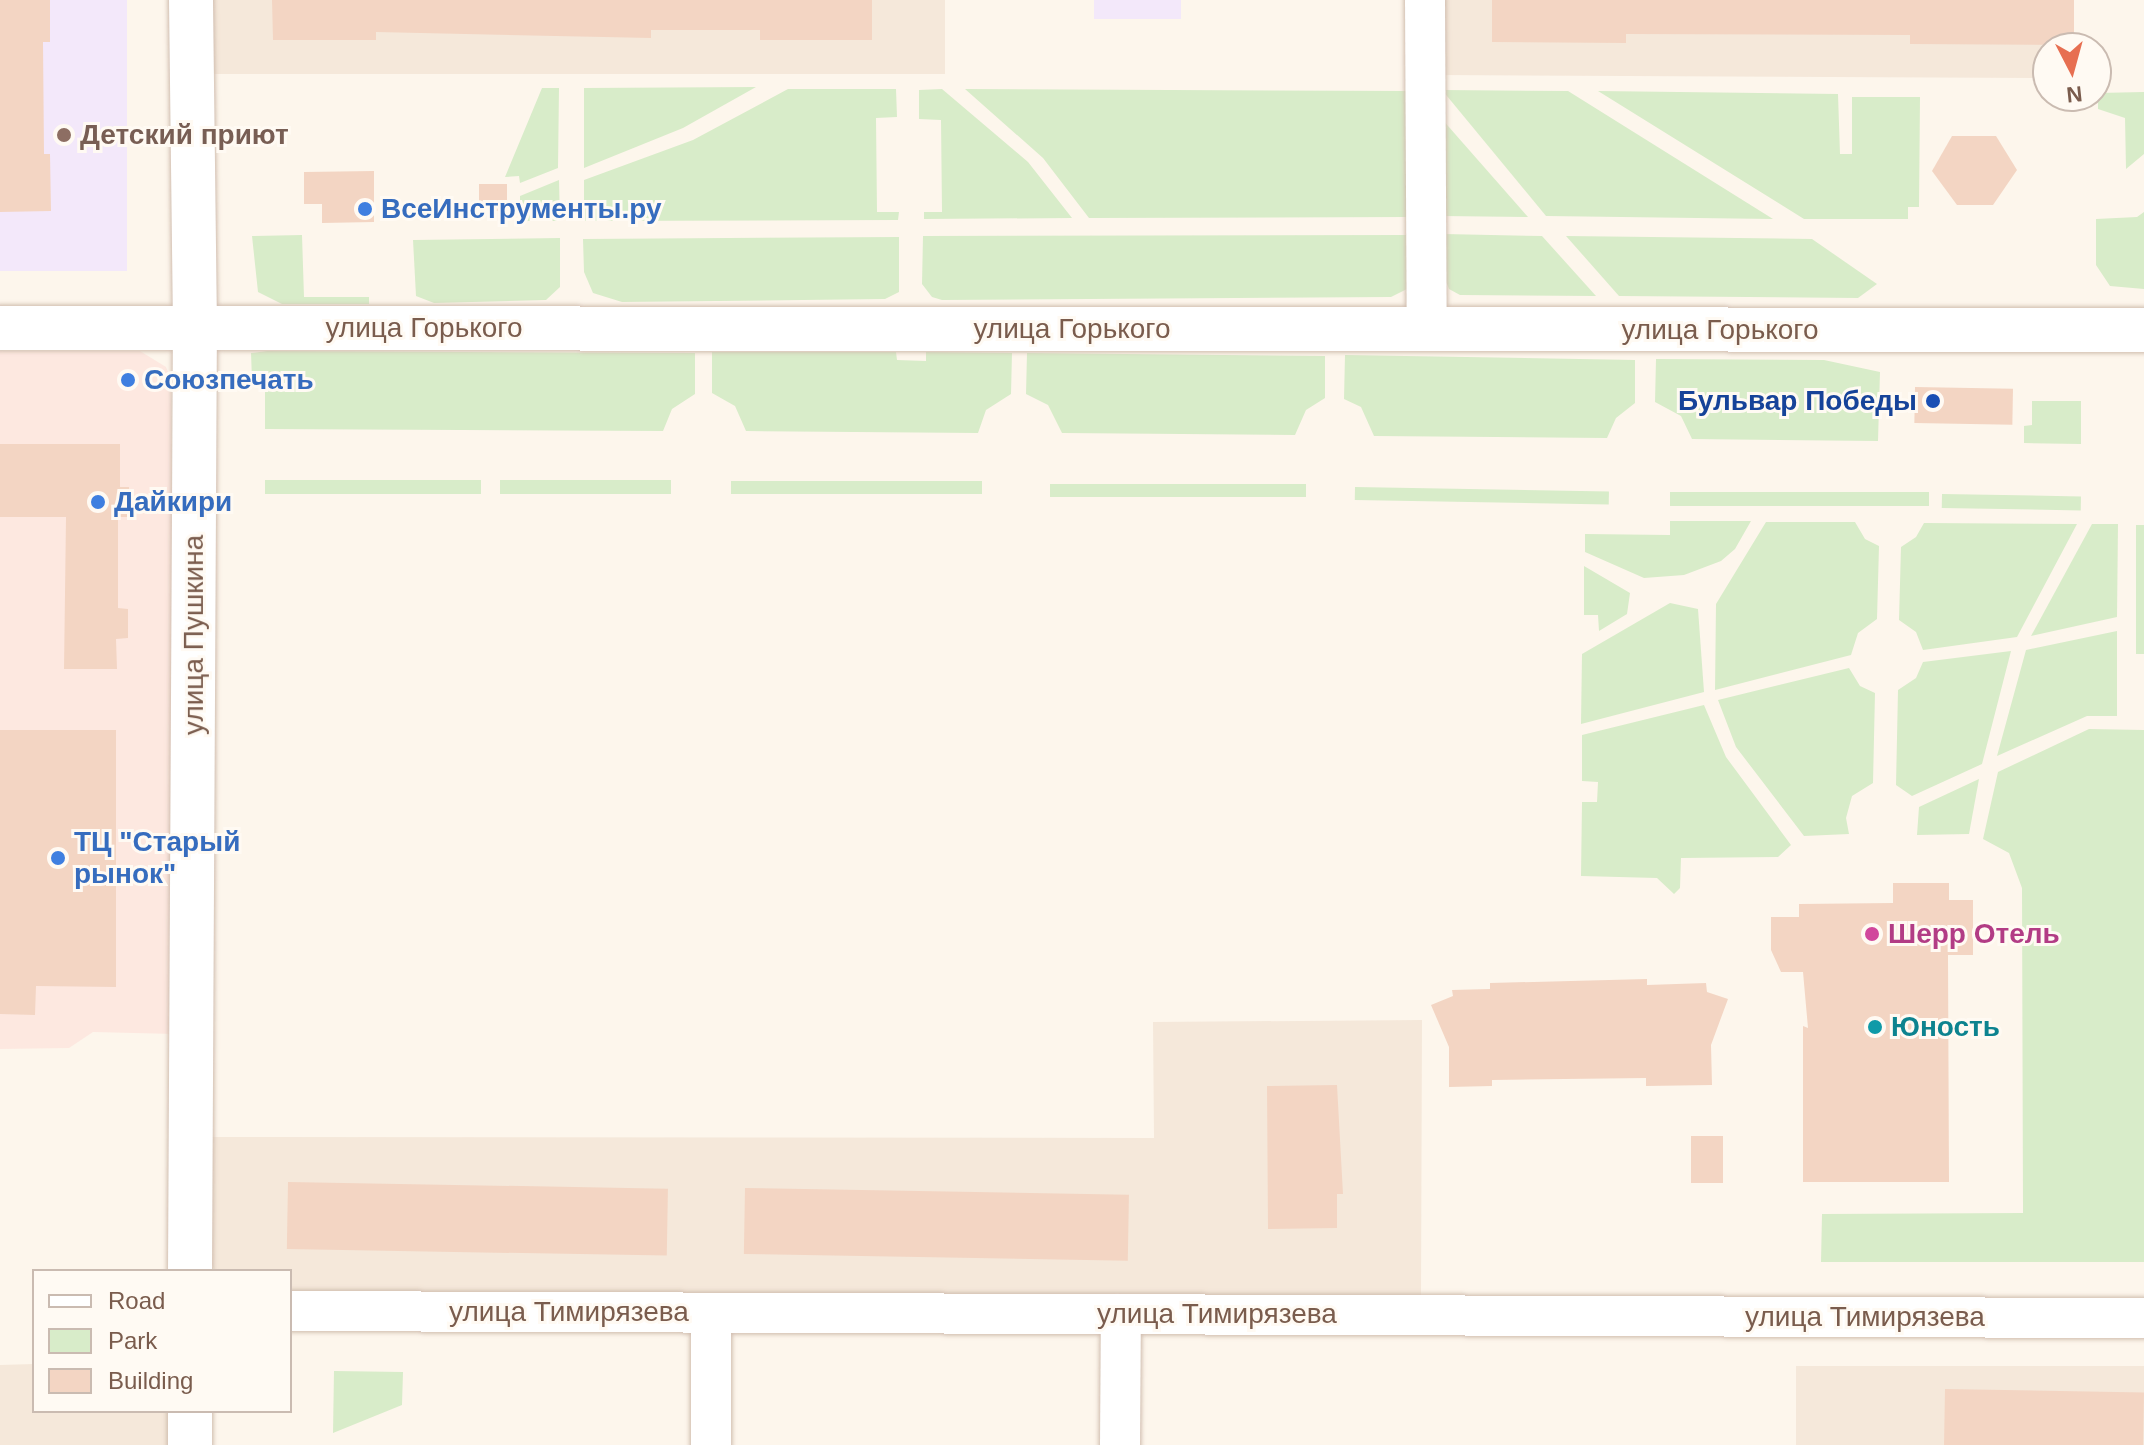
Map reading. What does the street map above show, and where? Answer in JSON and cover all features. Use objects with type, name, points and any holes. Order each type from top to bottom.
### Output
[{"type":"main road","name":"улица Пушкина","points":[[190,1269],[195,328],[191,0]]},
{"type":"main road","name":"улица Горького","points":[[0,328],[2144,330]]},
{"type":"main road","points":[[190,1413],[190,1445]]},
{"type":"street","points":[[1425,0],[1427,329]]},
{"type":"street","name":"улица Тимирязева","points":[[292,1311],[2144,1318]]},
{"type":"street","points":[[711,1313],[711,1445]]},
{"type":"street","points":[[1120,1445],[1121,1314]]},
{"type":"shaded area","name":"Детский приют","points":[[0,0],[127,0],[127,271],[0,271]]},
{"type":"shaded area","points":[[211,0],[945,0],[945,74],[211,74]]},
{"type":"shaded area","points":[[1094,0],[1181,0],[1181,19],[1094,19]]},
{"type":"shaded area","points":[[1439,0],[2071,0],[2071,32],[2032,32],[2032,78],[1439,75]]},
{"type":"shaded area","points":[[0,351],[140,351],[166,367],[171,379],[175,1034],[93,1032],[69,1048],[0,1049]]},
{"type":"shaded area","points":[[1422,1020],[1421,1299],[292,1293],[292,1269],[214,1269],[209,1258],[209,1137],[1154,1138],[1153,1022]]},
{"type":"shaded area","points":[[32,1364],[32,1413],[168,1413],[168,1445],[0,1445],[0,1365]]},
{"type":"shaded area","points":[[1796,1366],[2144,1366],[2144,1445],[1796,1445]]},
{"type":"green space","points":[[756,87],[683,128],[584,168],[584,88]]},
{"type":"green space","points":[[542,88],[559,88],[558,168],[520,183],[519,176],[505,177]]},
{"type":"green space","points":[[788,89],[896,89],[897,117],[876,118],[877,212],[899,212],[898,220],[584,221],[584,180],[693,140]]},
{"type":"green space","points":[[942,89],[1028,162],[1072,218],[924,219],[924,212],[942,212],[941,120],[919,119],[919,90]]},
{"type":"green space","points":[[965,89],[1407,91],[1408,217],[1089,218],[1043,158]]},
{"type":"green space","points":[[1442,90],[1568,91],[1773,219],[1546,216]]},
{"type":"green space","points":[[1598,91],[1838,94],[1840,154],[1852,154],[1852,97],[1920,97],[1919,207],[1908,207],[1908,219],[1804,219]]},
{"type":"green space","points":[[2144,92],[2144,154],[2126,169],[2125,118],[2107,112],[2112,112],[2112,93]]},
{"type":"green space","points":[[1441,118],[1528,217],[1442,216]]},
{"type":"green space","points":[[559,180],[560,221],[520,221],[520,196]]},
{"type":"green space","points":[[2144,212],[2144,289],[2110,286],[2096,265],[2096,219],[2137,217]]},
{"type":"green space","points":[[1444,234],[1542,236],[1596,296],[1460,295],[1449,289],[1444,276]]},
{"type":"green space","points":[[302,235],[304,297],[369,297],[369,304],[282,304],[258,292],[252,236]]},
{"type":"green space","points":[[1409,235],[1407,289],[1391,297],[942,300],[932,297],[922,284],[923,236]]},
{"type":"green space","points":[[1566,236],[1812,239],[1877,284],[1858,298],[1619,296]]},
{"type":"green space","points":[[899,237],[899,292],[885,299],[622,302],[593,293],[584,272],[583,239]]},
{"type":"green space","points":[[560,238],[560,287],[546,300],[434,303],[416,296],[413,240]]},
{"type":"green space","points":[[712,352],[896,352],[897,360],[926,361],[926,352],[1012,353],[1011,394],[986,410],[978,433],[746,431],[735,406],[712,393]]},
{"type":"green space","points":[[251,353],[695,353],[695,394],[672,409],[663,431],[265,429],[265,380],[252,380]]},
{"type":"green space","points":[[1027,353],[1325,356],[1325,398],[1306,410],[1295,435],[1062,433],[1048,405],[1026,394]]},
{"type":"green space","points":[[1345,355],[1635,360],[1635,403],[1616,418],[1607,438],[1374,436],[1361,407],[1344,399]]},
{"type":"green space","points":[[1656,359],[1824,360],[1880,372],[1878,441],[1692,439],[1681,416],[1655,402]]},
{"type":"green space","points":[[2032,401],[2081,401],[2081,444],[2024,443],[2024,426],[2032,425]]},
{"type":"green space","points":[[265,480],[481,480],[481,494],[265,494]]},
{"type":"green space","points":[[500,480],[671,480],[671,494],[500,494]]},
{"type":"green space","points":[[731,481],[982,481],[982,494],[731,494]]},
{"type":"green space","points":[[1050,484],[1306,484],[1306,497],[1050,497]]},
{"type":"green space","points":[[1355,487],[1609,491],[1609,504],[1355,500]]},
{"type":"green space","points":[[1670,492],[1929,492],[1929,506],[1670,506]]},
{"type":"green space","points":[[1942,494],[2081,496],[2081,510],[1942,508]]},
{"type":"green space","points":[[1670,521],[1751,521],[1735,549],[1721,561],[1684,575],[1644,578],[1585,552],[1585,534],[1670,535]]},
{"type":"green space","points":[[1766,522],[1855,522],[1865,539],[1879,546],[1877,619],[1858,633],[1851,655],[1715,690],[1716,604]]},
{"type":"green space","points":[[1924,523],[2077,524],[2017,637],[1923,650],[1916,632],[1899,620],[1901,547],[1916,537]]},
{"type":"green space","points":[[2092,524],[2118,524],[2117,617],[2031,636]]},
{"type":"green space","points":[[2136,525],[2144,525],[2144,654],[2136,654]]},
{"type":"green space","points":[[1584,566],[1630,593],[1627,614],[1599,631],[1598,615],[1584,615]]},
{"type":"green space","points":[[1670,603],[1698,609],[1704,692],[1581,724],[1582,654]]},
{"type":"green space","points":[[2117,631],[2117,716],[2087,716],[1997,756],[2026,650]]},
{"type":"green space","points":[[2011,651],[1982,764],[1912,796],[1896,785],[1898,690],[1916,678],[1923,662]]},
{"type":"green space","points":[[1849,668],[1860,686],[1875,693],[1873,783],[1852,796],[1846,818],[1849,834],[1804,836],[1736,747],[1718,700]]},
{"type":"green space","points":[[1704,705],[1726,757],[1791,845],[1778,857],[1681,858],[1680,888],[1674,894],[1657,878],[1581,876],[1582,802],[1597,802],[1598,782],[1582,781],[1582,735]]},
{"type":"green space","points":[[2089,729],[2144,730],[2144,1262],[1821,1262],[1822,1214],[2023,1213],[2022,888],[2009,853],[1983,839],[1998,772]]},
{"type":"green space","points":[[1979,779],[1969,834],[1917,835],[1919,807]]},
{"type":"green space","points":[[334,1371],[403,1372],[402,1405],[333,1433]]},
{"type":"building","points":[[0,0],[50,0],[50,42],[43,42],[44,154],[50,154],[51,211],[0,212]]},
{"type":"building","points":[[272,0],[872,0],[872,40],[760,40],[760,30],[651,30],[651,38],[376,32],[376,40],[273,40]]},
{"type":"building","points":[[1492,0],[2074,0],[2074,32],[2032,32],[2032,45],[1910,44],[1910,35],[1626,34],[1626,43],[1492,42]]},
{"type":"building","points":[[1952,136],[1996,136],[2017,170],[1993,205],[1957,205],[1932,171]]},
{"type":"building","points":[[374,171],[374,222],[322,223],[322,204],[304,204],[304,172]]},
{"type":"building","points":[[479,184],[507,184],[507,211],[479,211]]},
{"type":"building","points":[[1915,387],[2013,389],[2012,425],[1914,423]]},
{"type":"building","points":[[0,444],[120,444],[120,487],[129,487],[129,517],[118,517],[118,608],[128,609],[128,638],[116,639],[117,669],[64,669],[66,517],[0,517]]},
{"type":"building","name":"ТЦ \"Старый рынок\"","points":[[0,730],[116,730],[116,987],[36,986],[35,1015],[0,1014]]},
{"type":"building","name":"Юность","points":[[1893,883],[1949,883],[1949,900],[1973,900],[1973,955],[1948,955],[1949,1182],[1803,1182],[1803,1026],[1808,1028],[1803,972],[1781,972],[1771,950],[1771,917],[1799,917],[1799,904],[1893,903]]},
{"type":"building","points":[[1647,979],[1647,985],[1706,983],[1707,992],[1728,999],[1711,1045],[1712,1085],[1646,1086],[1646,1078],[1492,1080],[1492,1086],[1449,1087],[1449,1047],[1431,1005],[1453,996],[1452,990],[1490,989],[1490,983]]},
{"type":"building","points":[[1337,1085],[1343,1194],[1337,1194],[1337,1228],[1268,1229],[1267,1086]]},
{"type":"building","points":[[1691,1136],[1723,1136],[1723,1183],[1691,1183]]},
{"type":"building","points":[[288,1182],[668,1189],[667,1256],[287,1249]]},
{"type":"building","points":[[745,1188],[1129,1195],[1128,1261],[744,1254]]},
{"type":"building","points":[[1945,1389],[2144,1392],[2143,1445],[1944,1445]]},
{"type":"place","name":"Детский приют","points":[[64,135]]},
{"type":"place","name":"ВсеИнструменты.ру","points":[[365,209]]},
{"type":"place","name":"Союзпечать","points":[[128,380]]},
{"type":"place","name":"Бульвар Победы","points":[[1933,401]]},
{"type":"place","name":"Дайкири","points":[[98,502]]},
{"type":"place","name":"ТЦ \"Старый рынок\"","points":[[58,858]]},
{"type":"place","name":"Шерр Отель","points":[[1872,934]]},
{"type":"place","name":"Юность","points":[[1875,1027]]}]
